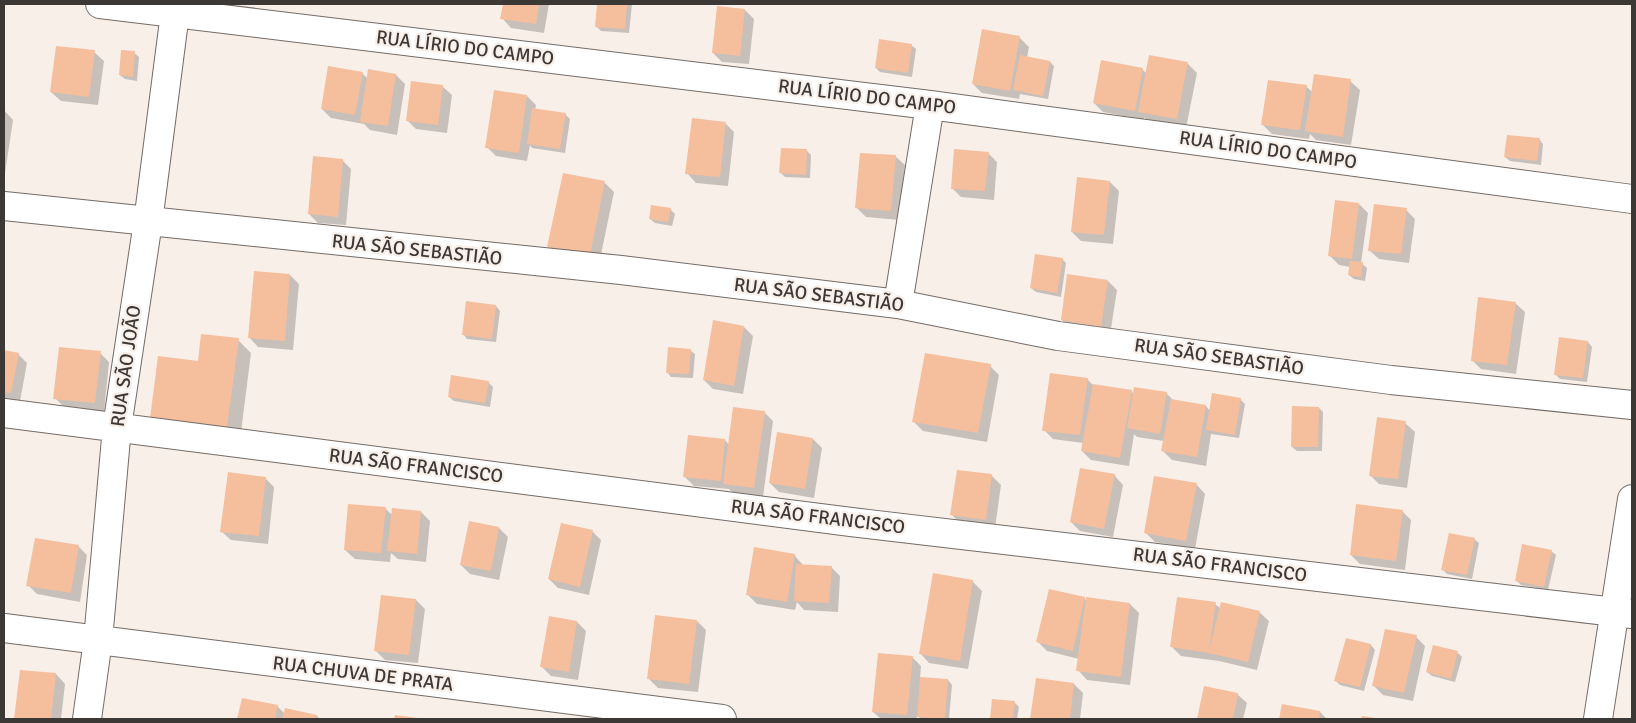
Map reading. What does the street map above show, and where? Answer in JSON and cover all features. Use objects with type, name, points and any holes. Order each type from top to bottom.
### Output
[{"type":"street","name":"RUA LÍRIO DO CAMPO","points":[[100,4],[930,104],[1632,200]]},
{"type":"street","name":"RUA SÃO JOÃO","points":[[86,719],[98,640],[117,427],[148,222],[175,13]]},
{"type":"street","points":[[898,304],[930,104]]},
{"type":"street","name":"RUA SÃO SEBASTIÃO","points":[[4,206],[621,270],[898,304],[1058,336],[1391,380],[1632,405]]},
{"type":"street","name":"RUA SÃO FRANCISCO","points":[[4,413],[861,523],[1623,613]]},
{"type":"street","points":[[1598,719],[1623,613],[1632,499]]},
{"type":"street","name":"RUA CHUVA DE PRATA","points":[[4,628],[722,719]]},
{"type":"building","points":[[503,4],[539,4],[536,24],[500,19]]},
{"type":"building","points":[[597,4],[627,4],[625,29],[595,27]]},
{"type":"building","points":[[717,6],[745,9],[740,56],[712,53]]},
{"type":"building","points":[[982,29],[1020,36],[1010,91],[972,84]]},
{"type":"building","points":[[879,39],[912,44],[908,73],[875,68]]},
{"type":"building","points":[[56,46],[95,50],[89,97],[50,92]]},
{"type":"building","points":[[121,50],[135,51],[133,77],[119,75]]},
{"type":"building","points":[[1020,55],[1050,61],[1043,96],[1013,90]]},
{"type":"building","points":[[1149,55],[1188,62],[1177,119],[1138,112]]},
{"type":"building","points":[[1101,60],[1143,68],[1135,111],[1093,103]]},
{"type":"building","points":[[328,66],[363,72],[355,115],[321,109]]},
{"type":"building","points":[[368,69],[396,74],[388,126],[360,122]]},
{"type":"building","points":[[1314,74],[1351,79],[1343,137],[1305,131]]},
{"type":"building","points":[[1268,80],[1307,85],[1300,130],[1261,125]]},
{"type":"building","points":[[411,81],[443,85],[438,125],[406,121]]},
{"type":"building","points":[[494,90],[527,95],[519,153],[485,148]]},
{"type":"building","points":[[532,108],[566,113],[560,149],[527,144]]},
{"type":"building","points":[[692,118],[726,122],[720,177],[685,174]]},
{"type":"building","points":[[1507,135],[1540,138],[1537,161],[1504,157]]},
{"type":"building","points":[[781,148],[807,149],[806,175],[779,173]]},
{"type":"building","points":[[954,149],[989,152],[985,191],[951,189]]},
{"type":"building","points":[[860,153],[896,155],[891,211],[855,208]]},
{"type":"building","points":[[313,156],[343,159],[338,217],[308,214]]},
{"type":"building","points":[[563,173],[605,181],[590,255],[547,247]]},
{"type":"building","points":[[1077,177],[1110,181],[1104,235],[1071,232]]},
{"type":"building","points":[[1335,200],[1359,203],[1352,259],[1328,256]]},
{"type":"building","points":[[1374,204],[1407,208],[1401,254],[1368,251]]},
{"type":"building","points":[[651,205],[671,208],[668,222],[649,219]]},
{"type":"building","points":[[1035,254],[1063,258],[1057,293],[1030,288]]},
{"type":"building","points":[[1350,261],[1363,262],[1361,277],[1348,275]]},
{"type":"building","points":[[254,271],[290,274],[285,341],[248,338]]},
{"type":"building","points":[[1067,274],[1108,280],[1101,327],[1061,320]]},
{"type":"building","points":[[1478,297],[1516,302],[1507,365],[1471,361]]},
{"type":"building","points":[[466,301],[496,305],[492,339],[462,335]]},
{"type":"building","points":[[713,320],[744,326],[734,386],[703,380]]},
{"type":"building","points":[[201,334],[239,338],[227,427],[150,418],[158,356],[198,361]]},
{"type":"building","points":[[1559,337],[1588,341],[1583,378],[1554,375]]},
{"type":"building","points":[[59,347],[101,351],[95,403],[53,399]]},
{"type":"building","points":[[668,347],[691,349],[689,374],[666,373]]},
{"type":"building","points":[[4,350],[19,353],[11,393],[4,392]]},
{"type":"building","points":[[925,353],[991,364],[978,433],[912,422]]},
{"type":"building","points":[[1050,373],[1088,378],[1080,435],[1042,431]]},
{"type":"building","points":[[451,375],[489,381],[485,403],[448,397]]},
{"type":"building","points":[[1093,384],[1132,390],[1120,458],[1081,451]]},
{"type":"building","points":[[1134,387],[1167,392],[1160,434],[1127,428]]},
{"type":"building","points":[[1212,393],[1241,398],[1235,435],[1206,430]]},
{"type":"building","points":[[1171,399],[1206,405],[1197,457],[1161,451]]},
{"type":"building","points":[[1292,406],[1319,407],[1318,447],[1291,447]]},
{"type":"building","points":[[733,407],[765,411],[754,488],[723,484]]},
{"type":"building","points":[[1377,417],[1406,421],[1398,479],[1369,476]]},
{"type":"building","points":[[777,432],[813,438],[805,489],[769,483]]},
{"type":"building","points":[[688,435],[725,439],[721,481],[683,477]]},
{"type":"building","points":[[1080,468],[1115,474],[1104,529],[1070,522]]},
{"type":"building","points":[[957,470],[992,474],[986,520],[950,515]]},
{"type":"building","points":[[228,472],[266,477],[259,536],[220,532]]},
{"type":"building","points":[[1154,476],[1197,483],[1186,541],[1144,533]]},
{"type":"building","points":[[348,504],[386,507],[381,553],[344,550]]},
{"type":"building","points":[[1356,504],[1403,510],[1396,561],[1350,555]]},
{"type":"building","points":[[392,508],[421,511],[417,554],[387,551]]},
{"type":"building","points":[[469,521],[499,527],[491,571],[460,565]]},
{"type":"building","points":[[561,523],[593,530],[580,587],[548,579]]},
{"type":"building","points":[[1449,533],[1475,538],[1467,575],[1441,570]]},
{"type":"building","points":[[35,538],[79,545],[71,593],[26,586]]},
{"type":"building","points":[[1522,544],[1552,550],[1544,587],[1515,581]]},
{"type":"building","points":[[754,547],[795,554],[787,602],[746,595]]},
{"type":"building","points":[[796,564],[832,566],[829,603],[794,601]]},
{"type":"building","points":[[933,573],[973,580],[960,661],[919,654]]},
{"type":"building","points":[[1049,589],[1085,597],[1073,651],[1036,642]]},
{"type":"building","points":[[381,595],[416,599],[409,655],[374,651]]},
{"type":"building","points":[[1086,597],[1130,603],[1121,677],[1076,671]]},
{"type":"building","points":[[1177,597],[1216,602],[1209,650],[1221,602],[1260,611],[1248,662],[1170,647]]},
{"type":"building","points":[[655,615],[697,620],[689,684],[647,679]]},
{"type":"building","points":[[549,616],[577,621],[569,672],[540,667]]},
{"type":"building","points":[[1385,629],[1417,635],[1404,693],[1372,686]]},
{"type":"building","points":[[1346,638],[1371,644],[1360,687],[1334,681]]},
{"type":"building","points":[[1433,645],[1458,651],[1451,679],[1426,672]]},
{"type":"building","points":[[878,653],[913,656],[907,715],[872,712]]},
{"type":"building","points":[[20,670],[56,673],[51,719],[14,719]]},
{"type":"building","points":[[920,677],[948,679],[945,719],[917,717]]},
{"type":"building","points":[[1036,678],[1074,683],[1070,719],[1030,719]]},
{"type":"building","points":[[1204,686],[1238,693],[1233,719],[1197,719]]},
{"type":"building","points":[[242,698],[278,705],[275,719],[237,719]]},
{"type":"building","points":[[992,699],[1015,701],[1013,719],[990,719]]},
{"type":"building","points":[[1282,704],[1320,711],[1319,719],[1279,719]]},
{"type":"building","points":[[285,708],[317,715],[316,719],[282,719]]},
{"type":"building","points":[[395,715],[418,718],[418,719],[394,719]]},
{"type":"building","points":[[1362,716],[1376,718],[1361,719]]}]
